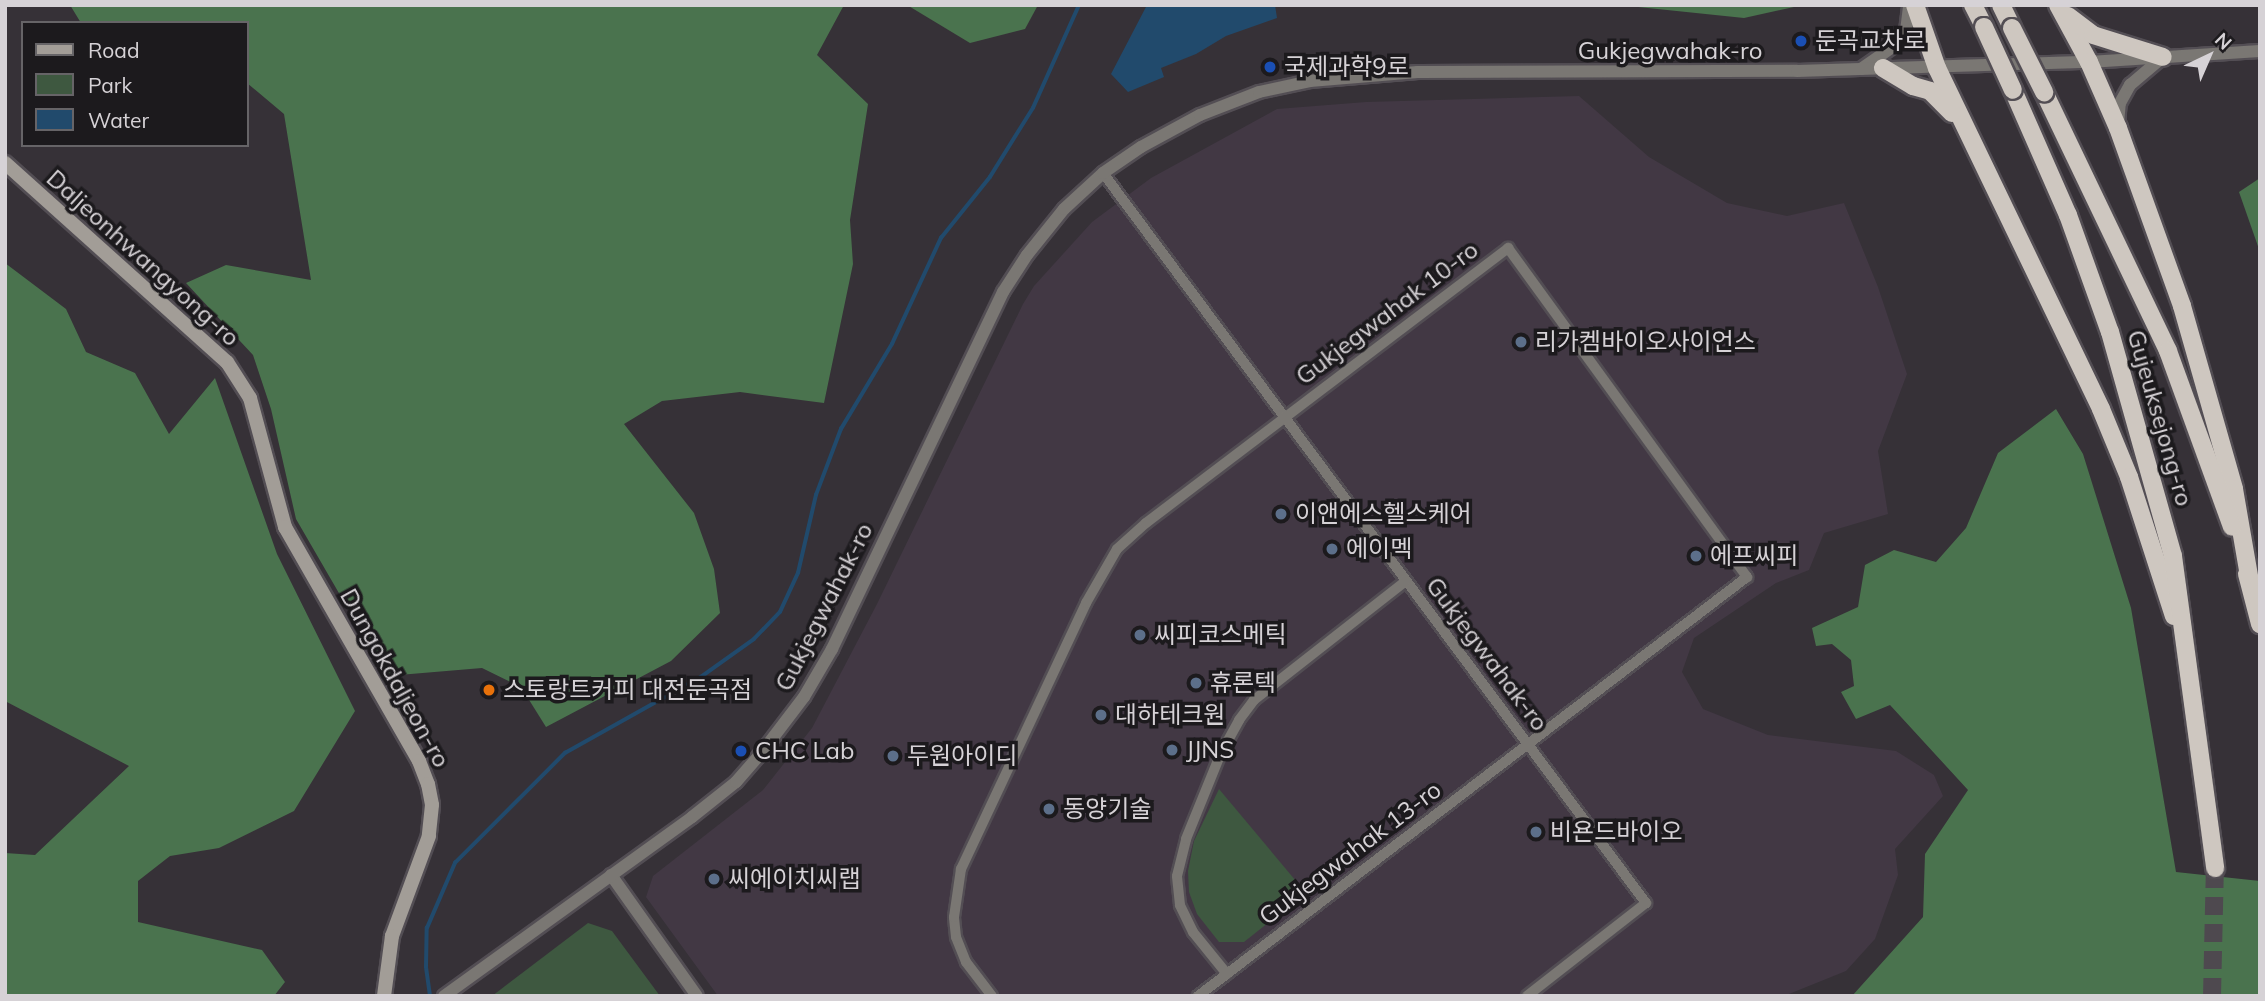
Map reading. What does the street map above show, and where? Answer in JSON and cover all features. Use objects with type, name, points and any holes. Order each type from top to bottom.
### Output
[{"type":"highway","points":[[1915,5],[1937,68],[2101,409],[2130,477],[2187,654]]},
{"type":"highway","name":"Gujeuksejong-ro","points":[[1973,5],[2068,215],[2110,332],[2173,556],[2215,868]]},
{"type":"highway","name":"Gujeuksejong-ro","points":[[2001,5],[2168,351],[2250,582],[2260,625]]},
{"type":"highway","points":[[2058,6],[2093,35],[2163,57]]},
{"type":"highway","points":[[2058,6],[2089,61],[2118,128],[2182,306],[2234,489],[2250,582]]},
{"type":"highway","points":[[1883,68],[1913,86],[1930,91],[1968,131]]},
{"type":"main road","name":"Daljeonhwangyong-ro","points":[[5,163],[227,362],[250,398],[259,430]]},
{"type":"main road","name":"Dungokdaljeon-ro","points":[[259,430],[285,527],[419,761],[428,785],[432,804],[429,836],[392,936],[384,996]]},
{"type":"street","points":[[1861,69],[1895,46],[1906,31],[1909,5]]},
{"type":"street","name":"Gukjegwahak-ro","points":[[444,996],[736,782],[804,697],[832,649],[1003,292],[1064,209],[1103,173],[1141,147],[1200,115],[1259,92],[1310,81],[1418,72],[1937,68],[2260,51]]},
{"type":"street","points":[[2118,128],[2120,103],[2130,85],[2163,57]]},
{"type":"street","name":"Gukjegwahak-ro","points":[[1103,173],[1646,903],[1534,994]]},
{"type":"street","name":"Gukjegwahak 10-ro","points":[[1284,418],[1508,248],[1747,577],[1528,744]]},
{"type":"street","points":[[992,996],[966,961],[957,937],[954,917],[961,869],[1101,572],[1131,536],[1284,418]]},
{"type":"street","points":[[1227,974],[1193,932],[1180,905],[1177,876],[1186,839],[1221,753],[1239,719],[1254,700],[1406,581]]},
{"type":"street","name":"Gukjegwahak 13-ro","points":[[1198,996],[1528,744]]},
{"type":"street","points":[[611,875],[697,996]]},
{"type":"shaded area","points":[[1579,96],[1649,157],[1727,203],[1787,216],[1844,203],[1878,287],[1907,374],[1878,451],[1888,514],[1824,533],[1809,570],[1776,583],[1694,638],[1682,672],[1703,709],[1768,735],[1896,751],[1934,775],[1943,796],[1895,849],[1898,875],[1875,939],[1846,971],[1784,996],[718,996],[646,897],[653,876],[763,790],[812,728],[877,604],[1023,304],[1034,286],[1092,222],[1151,178],[1277,109],[1366,102]]},
{"type":"green space","points":[[70,5],[844,5],[817,55],[868,104],[850,220],[853,264],[824,403],[740,392],[662,401],[624,424],[694,513],[714,569],[720,613],[671,661],[546,727],[521,687],[482,668],[387,676],[296,519],[271,409],[253,355],[186,283],[226,265],[311,280],[284,114],[248,84],[248,21],[80,21]]},
{"type":"green space","points":[[907,5],[1038,5],[1025,29],[970,43]]},
{"type":"green space","points":[[1619,5],[1803,5],[1744,18]]},
{"type":"green space","points":[[2260,178],[2260,252],[2239,192]]},
{"type":"green space","points":[[5,263],[66,309],[86,352],[135,373],[169,434],[215,378],[277,554],[355,711],[294,811],[219,848],[170,856],[138,881],[138,922],[262,950],[285,982],[274,996],[5,996],[5,853],[35,855],[129,766],[5,701]]},
{"type":"green space","points":[[2056,409],[2083,454],[2131,608],[2176,872],[2260,881],[2260,996],[1852,996],[1923,917],[1925,854],[1968,790],[1890,705],[1856,719],[1841,692],[1854,686],[1851,660],[1832,644],[1816,646],[1812,628],[1858,607],[1865,565],[1894,550],[1936,562],[1966,528],[1998,453]]},
{"type":"green space","points":[[1219,789],[1306,893],[1244,942],[1219,942],[1197,914],[1189,892],[1188,871],[1194,841]]},
{"type":"green space","points":[[588,923],[612,931],[660,996],[492,996]]},
{"type":"water","points":[[1147,5],[1275,5],[1277,18],[1226,36],[1196,54],[1161,68],[1164,77],[1128,92],[1111,74]]},
{"type":"waterway","points":[[430,996],[426,967],[427,928],[455,863],[565,753],[701,677],[754,639],[780,612],[798,573],[816,495],[841,429],[892,344],[941,238],[990,177],[1033,108],[1079,5]]},
{"type":"tunnel","points":[[2212,996],[2215,868]]},
{"type":"place","name":"둔곡교차로","points":[[1801,41]]},
{"type":"place","name":"국제과학9로","points":[[1270,67]]},
{"type":"place","name":"리가켐바이오사이언스","points":[[1521,342]]},
{"type":"place","name":"이앤에스헬스케어","points":[[1281,514]]},
{"type":"place","name":"에이멕","points":[[1332,549]]},
{"type":"place","name":"에프씨피","points":[[1696,556]]},
{"type":"place","name":"씨피코스메틱","points":[[1140,635]]},
{"type":"place","name":"휴론텍","points":[[1196,683]]},
{"type":"place","name":"스토랑트커피 대전둔곡점","points":[[489,690]]},
{"type":"place","name":"대하테크원","points":[[1101,715]]},
{"type":"place","name":"JJNS","points":[[1172,750]]},
{"type":"place","name":"CHC Lab","points":[[741,751]]},
{"type":"place","name":"두원아이디","points":[[893,756]]},
{"type":"place","name":"동양기술","points":[[1049,809]]},
{"type":"place","name":"비욘드바이오","points":[[1536,832]]},
{"type":"place","name":"씨에이치씨랩","points":[[714,879]]}]
